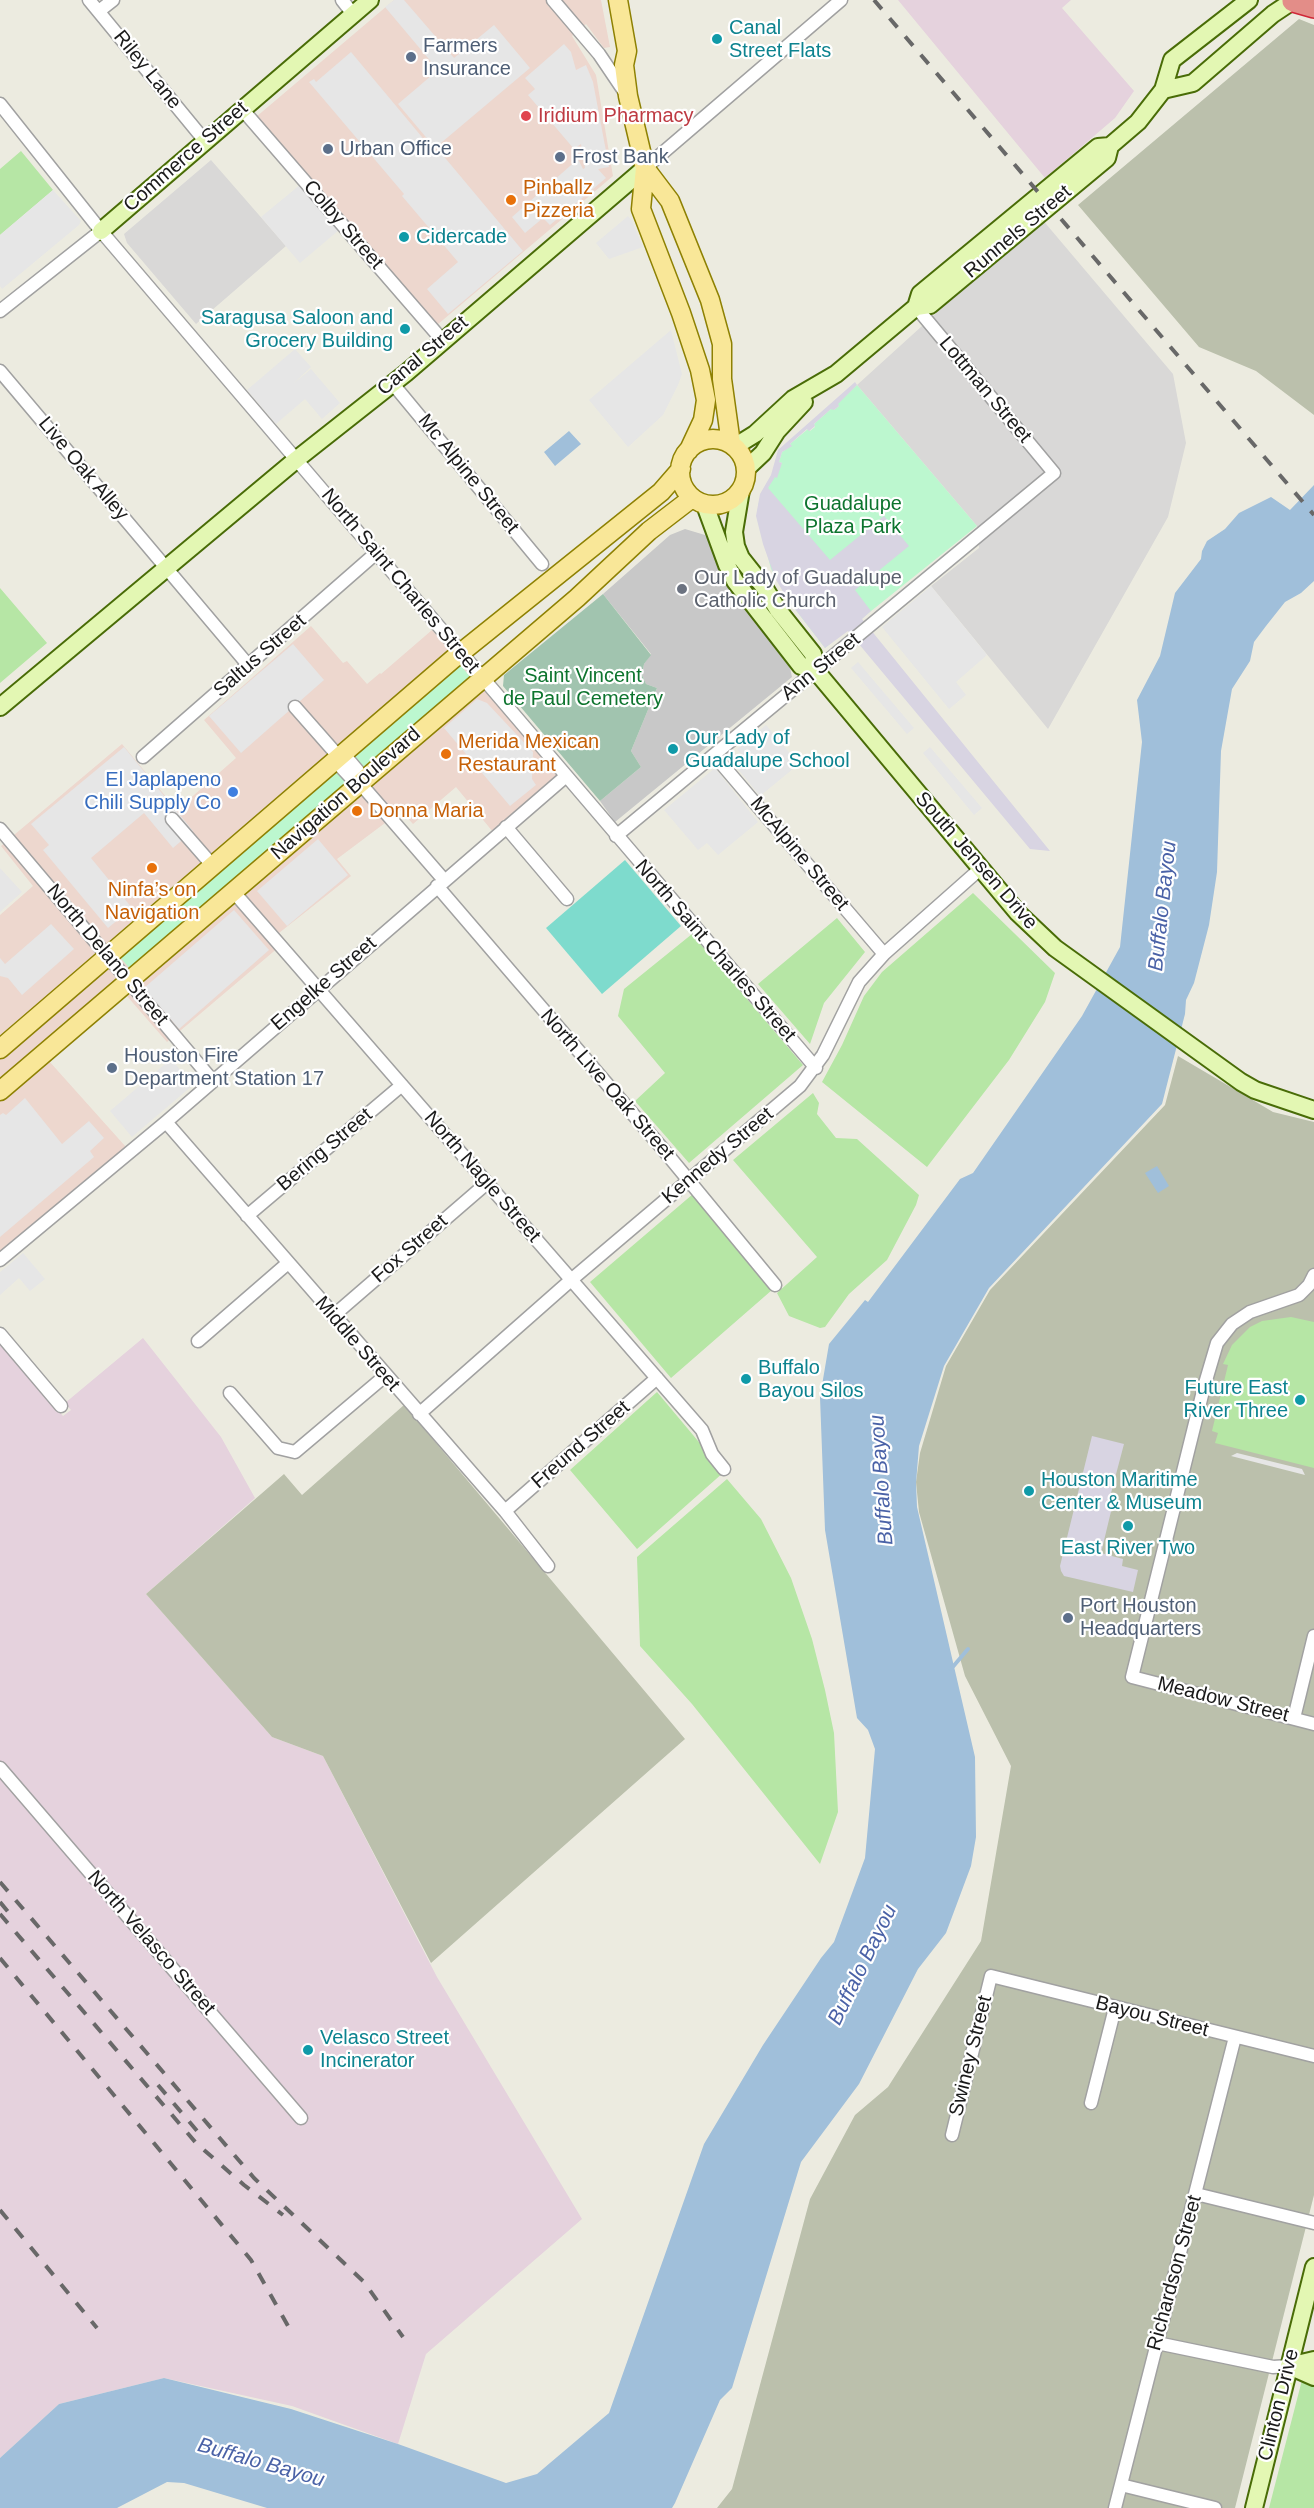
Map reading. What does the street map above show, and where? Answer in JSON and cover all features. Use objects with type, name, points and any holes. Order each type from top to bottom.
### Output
[{"type":"highway","points":[[1293,0],[1314,7]]},
{"type":"main road","name":"Commerce Street","points":[[101,231],[369,0]]},
{"type":"main road","points":[[607,0],[617,53],[624,65]]},
{"type":"main road","points":[[618,0],[627,51],[624,65],[628,96],[645,168],[642,209],[681,313],[700,370],[706,400],[703,420],[681,469],[683,485],[699,501],[722,504],[741,490],[746,469],[744,461],[733,445],[722,379],[722,344],[710,300],[670,201],[645,168]]},
{"type":"main road","name":"Runnels Street","points":[[733,445],[755,434],[793,399],[836,374],[916,308],[920,294],[1098,147],[1110,146],[1138,122],[1163,90],[1172,60],[1249,0]]},
{"type":"main road","points":[[1163,90],[1193,82],[1273,14],[1293,0]]},
{"type":"main road","name":"Canal Street","points":[[0,707],[297,459],[393,384],[645,168]]},
{"type":"main road","points":[[681,313],[710,300]]},
{"type":"main road","name":"Runnels Street","points":[[746,469],[763,453],[777,431],[823,381]]},
{"type":"main road","points":[[689,450],[705,441],[723,441],[733,445]]},
{"type":"main road","name":"Navigation Boulevard","points":[[0,1048],[460,653],[661,492],[681,469]]},
{"type":"main road","name":"South Jensen Drive","points":[[741,490],[734,532],[741,558],[813,654],[816,671],[1017,913],[1055,948],[1220,1068],[1255,1090],[1314,1110]]},
{"type":"main road","name":"Navigation Boulevard","points":[[0,1091],[232,890],[577,598],[649,531],[699,501]]},
{"type":"main road","name":"South Jensen Drive","points":[[699,501],[735,581],[801,666],[816,671]]},
{"type":"main road","name":"Clinton Drive","points":[[1254,2508],[1314,2267]]},
{"type":"main road","points":[[1289,2366],[1314,2360]]},
{"type":"main road","points":[[1289,2366],[1314,2377]]},
{"type":"street","name":"Riley Lane","points":[[89,0],[205,141]]},
{"type":"street","points":[[99,11],[113,0]]},
{"type":"street","points":[[342,0],[353,14]]},
{"type":"street","points":[[553,0],[598,54],[628,96]]},
{"type":"street","name":"Canal Street","points":[[645,168],[841,0]]},
{"type":"street","name":"North Saint Charles Street","points":[[0,104],[101,231],[565,777],[816,1068]]},
{"type":"street","name":"Colby Street","points":[[242,109],[443,341]]},
{"type":"street","name":"Commerce Street","points":[[0,311],[101,231]]},
{"type":"street","name":"Lottman Street","points":[[916,308],[1054,473]]},
{"type":"street","name":"Live Oak Alley","points":[[0,371],[167,567]]},
{"type":"street","name":"Mc Alpine Street","points":[[393,384],[542,564]]},
{"type":"street","name":"Ann Street","points":[[616,836],[1054,473]]},
{"type":"street","name":"Saltus Street","points":[[143,757],[375,554]]},
{"type":"street","points":[[167,567],[249,666]]},
{"type":"street","name":"North Live Oak Street","points":[[295,707],[339,757],[347,758],[354,766],[360,774],[359,782],[440,883],[775,1285]]},
{"type":"street","name":"McAlpine Street","points":[[714,755],[884,954]]},
{"type":"street","name":"Engelke Street","points":[[0,1260],[166,1122],[319,987],[565,777]]},
{"type":"street","points":[[172,819],[213,866]]},
{"type":"street","points":[[506,827],[567,899]]},
{"type":"street","name":"North Delano Street","points":[[0,830],[213,1081]]},
{"type":"street","name":"Kennedy Street","points":[[419,1414],[571,1280],[800,1086],[816,1068],[859,981],[884,954],[980,869]]},
{"type":"street","name":"North Nagle Street","points":[[232,890],[319,987],[702,1430],[712,1455],[724,1469]]},
{"type":"street","name":"Bering Street","points":[[247,1216],[402,1085]]},
{"type":"street","name":"Middle Street","points":[[166,1122],[505,1511],[549,1566]]},
{"type":"street","name":"Fox Street","points":[[333,1316],[487,1183]]},
{"type":"street","points":[[198,1341],[288,1263]]},
{"type":"street","name":"Meadow Street","points":[[1314,1275],[1299,1295],[1260,1308],[1241,1318],[1224,1332],[1214,1349],[1132,1677],[1314,1724]]},
{"type":"street","points":[[0,1334],[61,1406]]},
{"type":"street","points":[[230,1393],[278,1448],[295,1452],[385,1376]]},
{"type":"street","name":"Freund Street","points":[[505,1511],[657,1378]]},
{"type":"street","points":[[1294,1718],[1314,1636]]},
{"type":"street","name":"North Velasco Street","points":[[0,1768],[301,2118]]},
{"type":"street","name":"Bayou Street","points":[[991,1976],[1314,2056]]},
{"type":"street","name":"Swiney Street","points":[[952,2135],[991,1976]]},
{"type":"street","points":[[1091,2103],[1115,2008]]},
{"type":"street","name":"Richardson Street","points":[[1115,2508],[1235,2037]]},
{"type":"street","points":[[1196,2194],[1314,2223]]},
{"type":"street","points":[[1156,2343],[1273,2367],[1289,2366]]},
{"type":"street","points":[[1121,2485],[1215,2508]]},
{"type":"shaded area","points":[[394,0],[601,0],[610,47],[604,48],[586,24],[572,36],[596,75],[613,176],[437,325],[256,117]]},
{"type":"shaded area","points":[[394,0],[404,0],[454,58],[494,25],[530,68],[435,148],[398,104],[438,70],[385,7]]},
{"type":"shaded area","points":[[898,0],[1071,0],[1062,8],[1134,91],[1115,118],[1045,178]]},
{"type":"shaded area","points":[[1299,19],[1314,25],[1314,415],[1256,371],[1199,347],[1078,205]]},
{"type":"shaded area","points":[[564,44],[571,52],[576,70],[586,65],[593,82],[609,167],[598,169],[606,178],[550,225],[543,218],[525,233],[512,217],[578,159],[583,169],[585,168],[581,144],[574,149],[528,95],[535,89],[525,78]]},
{"type":"shaded area","points":[[351,52],[437,155],[441,153],[523,251],[448,314],[427,289],[458,262],[309,82],[314,79],[316,82]]},
{"type":"shaded area","points":[[211,160],[286,246],[196,324],[127,243],[124,234]]},
{"type":"shaded area","points":[[301,184],[339,230],[300,263],[261,217]]},
{"type":"shaded area","points":[[53,190],[81,221],[79,225],[2,289],[0,286],[0,235]]},
{"type":"shaded area","points":[[628,216],[643,247],[609,259],[596,243]]},
{"type":"shaded area","points":[[1041,218],[1173,374],[1186,443],[1168,517],[1048,729],[931,586],[979,548],[977,526],[857,385]]},
{"type":"shaded area","points":[[671,330],[682,374],[678,385],[663,415],[628,447],[589,400]]},
{"type":"shaded area","points":[[295,349],[311,367],[293,384],[311,369],[340,403],[322,419],[305,399],[276,424],[247,390]]},
{"type":"shaded area","points":[[855,382],[857,385],[838,404],[839,406],[834,410],[831,409],[814,424],[815,426],[809,431],[807,429],[790,444],[792,446],[782,452],[779,462],[782,463],[777,478],[775,477],[768,488],[830,560],[884,516],[909,546],[855,590],[871,611],[862,619],[1050,851],[1030,849],[848,631],[825,648],[788,600],[775,578],[756,516],[760,494],[771,475],[778,450]]},
{"type":"shaded area","points":[[685,529],[705,535],[714,546],[739,601],[790,668],[792,677],[615,822],[600,801],[641,767],[631,751],[657,688],[646,684],[642,675],[644,664],[651,654],[603,594],[670,535]]},
{"type":"shaded area","points":[[931,586],[987,655],[956,682],[966,695],[949,709],[882,627]]},
{"type":"shaded area","points":[[311,626],[343,663],[347,661],[367,684],[432,630],[558,775],[493,832],[456,787],[413,824],[401,811],[337,859],[351,876],[279,933],[286,941],[167,1042],[126,995],[49,1061],[126,1147],[0,1252],[0,915],[33,886],[1,846],[122,744],[177,810],[236,758],[204,720]]},
{"type":"shaded area","points":[[293,644],[324,680],[241,753],[209,716]]},
{"type":"shaded area","points":[[858,662],[914,728],[907,734],[851,668]]},
{"type":"shaded area","points":[[477,699],[487,703],[533,752],[532,779],[536,785],[510,806],[444,728]]},
{"type":"shaded area","points":[[766,725],[799,764],[760,796],[737,768],[746,760],[737,749]]},
{"type":"shaded area","points":[[124,747],[193,831],[173,848],[144,813],[91,858],[132,908],[108,928],[43,850],[49,845],[31,824]]},
{"type":"shaded area","points":[[930,747],[982,808],[974,815],[923,753]]},
{"type":"shaded area","points":[[715,768],[758,822],[718,855],[707,843],[698,850],[664,810]]},
{"type":"shaded area","points":[[318,839],[348,875],[287,926],[257,891]]},
{"type":"shaded area","points":[[625,860],[681,926],[602,994],[546,928]]},
{"type":"shaded area","points":[[0,868],[22,892],[0,912]]},
{"type":"shaded area","points":[[234,910],[269,950],[179,1029],[144,988]]},
{"type":"shaded area","points":[[51,924],[74,949],[22,995],[8,978],[0,976],[0,958],[5,964]]},
{"type":"shaded area","points":[[1178,1056],[1273,1112],[1314,1122],[1314,2195],[1235,2508],[717,2508],[732,2489],[810,2199],[855,2115],[888,2087],[981,1941],[1011,1766],[965,1676],[919,1512],[916,1482],[920,1453],[946,1366],[990,1290],[1165,1105]]},
{"type":"shaded area","points":[[171,1059],[193,1085],[132,1137],[110,1111]]},
{"type":"shaded area","points":[[25,1098],[62,1144],[89,1121],[104,1138],[90,1151],[94,1157],[0,1237],[0,1115],[3,1113],[6,1115]]},
{"type":"shaded area","points":[[23,1253],[45,1279],[30,1291],[19,1278],[0,1295],[0,1272]]},
{"type":"shaded area","points":[[143,1338],[221,1437],[255,1498],[146,1594],[272,1737],[323,1756],[437,1977],[582,2219],[426,2354],[398,2444],[292,2406],[164,2378],[59,2404],[0,2458],[0,1339],[63,1416],[71,1410],[65,1403]]},
{"type":"shaded area","points":[[404,1405],[685,1739],[431,1963],[323,1756],[272,1737],[146,1594],[284,1474],[302,1495]]},
{"type":"shaded area","points":[[1092,1436],[1124,1444],[1110,1497],[1114,1499],[1101,1553],[1123,1559],[1122,1566],[1138,1570],[1133,1592],[1064,1576],[1061,1571],[1060,1566]]},
{"type":"shaded area","points":[[1237,1453],[1302,1469],[1305,1475],[1231,1456]]},
{"type":"green space","points":[[21,151],[53,190],[0,235],[0,169]]},
{"type":"green space","name":"Guadalupe Plaza Park","points":[[857,385],[977,526],[825,648],[788,600],[771,569],[757,514],[759,502],[782,463],[779,462],[782,452],[808,429],[810,431],[815,427],[814,424],[832,408],[834,410],[839,406],[837,404]]},
{"type":"green space","points":[[0,588],[47,643],[0,683]]},
{"type":"green space","name":"Saint Vincent de Paul Cemetery","points":[[603,594],[651,655],[644,664],[642,675],[646,684],[657,688],[631,751],[641,767],[600,801],[503,686],[504,675]]},
{"type":"green space","points":[[457,661],[472,679],[132,971],[118,955]]},
{"type":"green space","points":[[973,893],[1055,973],[1045,1002],[1009,1060],[927,1167],[822,1082],[864,996],[882,972]]},
{"type":"green space","points":[[837,918],[865,952],[824,1003],[810,1044],[758,984]]},
{"type":"green space","points":[[692,934],[803,1065],[689,1163],[635,1101],[665,1073],[618,1016],[624,989]]},
{"type":"green space","points":[[813,1093],[819,1103],[817,1114],[836,1138],[857,1139],[919,1195],[887,1260],[849,1294],[825,1327],[820,1328],[789,1316],[777,1293],[817,1257],[733,1160]]},
{"type":"green space","points":[[693,1194],[772,1290],[671,1378],[590,1282]]},
{"type":"green space","points":[[1291,1317],[1314,1322],[1314,1468],[1215,1443],[1218,1433],[1212,1431],[1228,1365],[1223,1364],[1232,1345],[1250,1327],[1262,1321]]},
{"type":"green space","points":[[657,1392],[724,1472],[637,1549],[570,1470]]},
{"type":"green space","points":[[727,1479],[761,1519],[791,1578],[812,1639],[825,1690],[834,1733],[838,1812],[820,1864],[692,1704],[640,1646],[637,1557]]},
{"type":"green space","points":[[1302,2380],[1314,2383],[1314,2508],[1269,2508]]},
{"type":"water","points":[[569,431],[581,444],[555,466],[544,452]]},
{"type":"water","name":"Buffalo Bayou","points":[[1314,485],[1314,581],[1301,593],[1285,602],[1266,626],[1254,642],[1250,661],[1232,689],[1221,751],[1217,872],[1209,925],[1194,983],[1186,1000],[1185,1014],[1162,1104],[989,1288],[944,1366],[919,1446],[917,1507],[975,1757],[976,1837],[971,1866],[946,1933],[918,1969],[859,2084],[801,2162],[732,2388],[720,2400],[672,2508],[267,2508],[184,2483],[167,2482],[117,2508],[0,2508],[0,2458],[59,2404],[164,2378],[291,2409],[506,2483],[537,2474],[609,2413],[704,2144],[763,2045],[834,1942],[865,1858],[875,1749],[868,1730],[857,1718],[825,1530],[820,1397],[829,1344],[865,1300],[868,1302],[960,1179],[973,1173],[1082,1016],[1120,947],[1142,742],[1137,700],[1160,656],[1175,593],[1201,559],[1207,541],[1225,529],[1239,513],[1271,497],[1290,510]]},
{"type":"water","points":[[1157,1166],[1169,1186],[1158,1193],[1145,1173]]},
{"type":"waterway","points":[[951,1669],[968,1649]]},
{"type":"railway","points":[[874,0],[1314,515]]},
{"type":"railway","points":[[0,1882],[254,2178],[364,2282],[403,2337]]},
{"type":"railway","points":[[0,1902],[14,1919]]},
{"type":"railway","points":[[0,1914],[196,2143],[283,2215]]},
{"type":"railway","points":[[0,1958],[251,2260],[292,2333]]},
{"type":"railway","points":[[158,2085],[204,2139]]},
{"type":"railway","points":[[0,2210],[97,2328]]},
{"type":"place","name":"Canal Street Flats","points":[[717,39]]},
{"type":"place","name":"Farmers Insurance","points":[[411,57]]},
{"type":"place","name":"Iridium Pharmacy","points":[[526,116]]},
{"type":"place","name":"Urban Office","points":[[328,149]]},
{"type":"place","name":"Frost Bank","points":[[560,157]]},
{"type":"place","name":"Pinballz Pizzeria","points":[[511,200]]},
{"type":"place","name":"Cidercade","points":[[404,237]]},
{"type":"place","name":"Saragusa Saloon and Grocery Building","points":[[405,329]]},
{"type":"place","name":"Our Lady of Guadalupe Catholic Church","points":[[682,589]]},
{"type":"place","name":"Our Lady of Guadalupe School","points":[[673,749]]},
{"type":"place","name":"Merida Mexican Restaurant","points":[[446,754]]},
{"type":"place","name":"El Japlapeno Chili Supply Co","points":[[233,792]]},
{"type":"place","name":"Donna Maria","points":[[357,811]]},
{"type":"place","name":"Ninfa’s on Navigation","points":[[152,868]]},
{"type":"place","name":"Houston Fire Department Station 17","points":[[112,1068]]},
{"type":"place","name":"Buffalo Bayou Silos","points":[[746,1379]]},
{"type":"place","name":"Future East River Three","points":[[1300,1400]]},
{"type":"place","name":"Houston Maritime Center & Museum","points":[[1029,1491]]},
{"type":"place","name":"East River Two","points":[[1128,1526]]},
{"type":"place","name":"Port Houston Headquarters","points":[[1068,1618]]},
{"type":"place","name":"Velasco Street Incinerator","points":[[308,2050]]}]
